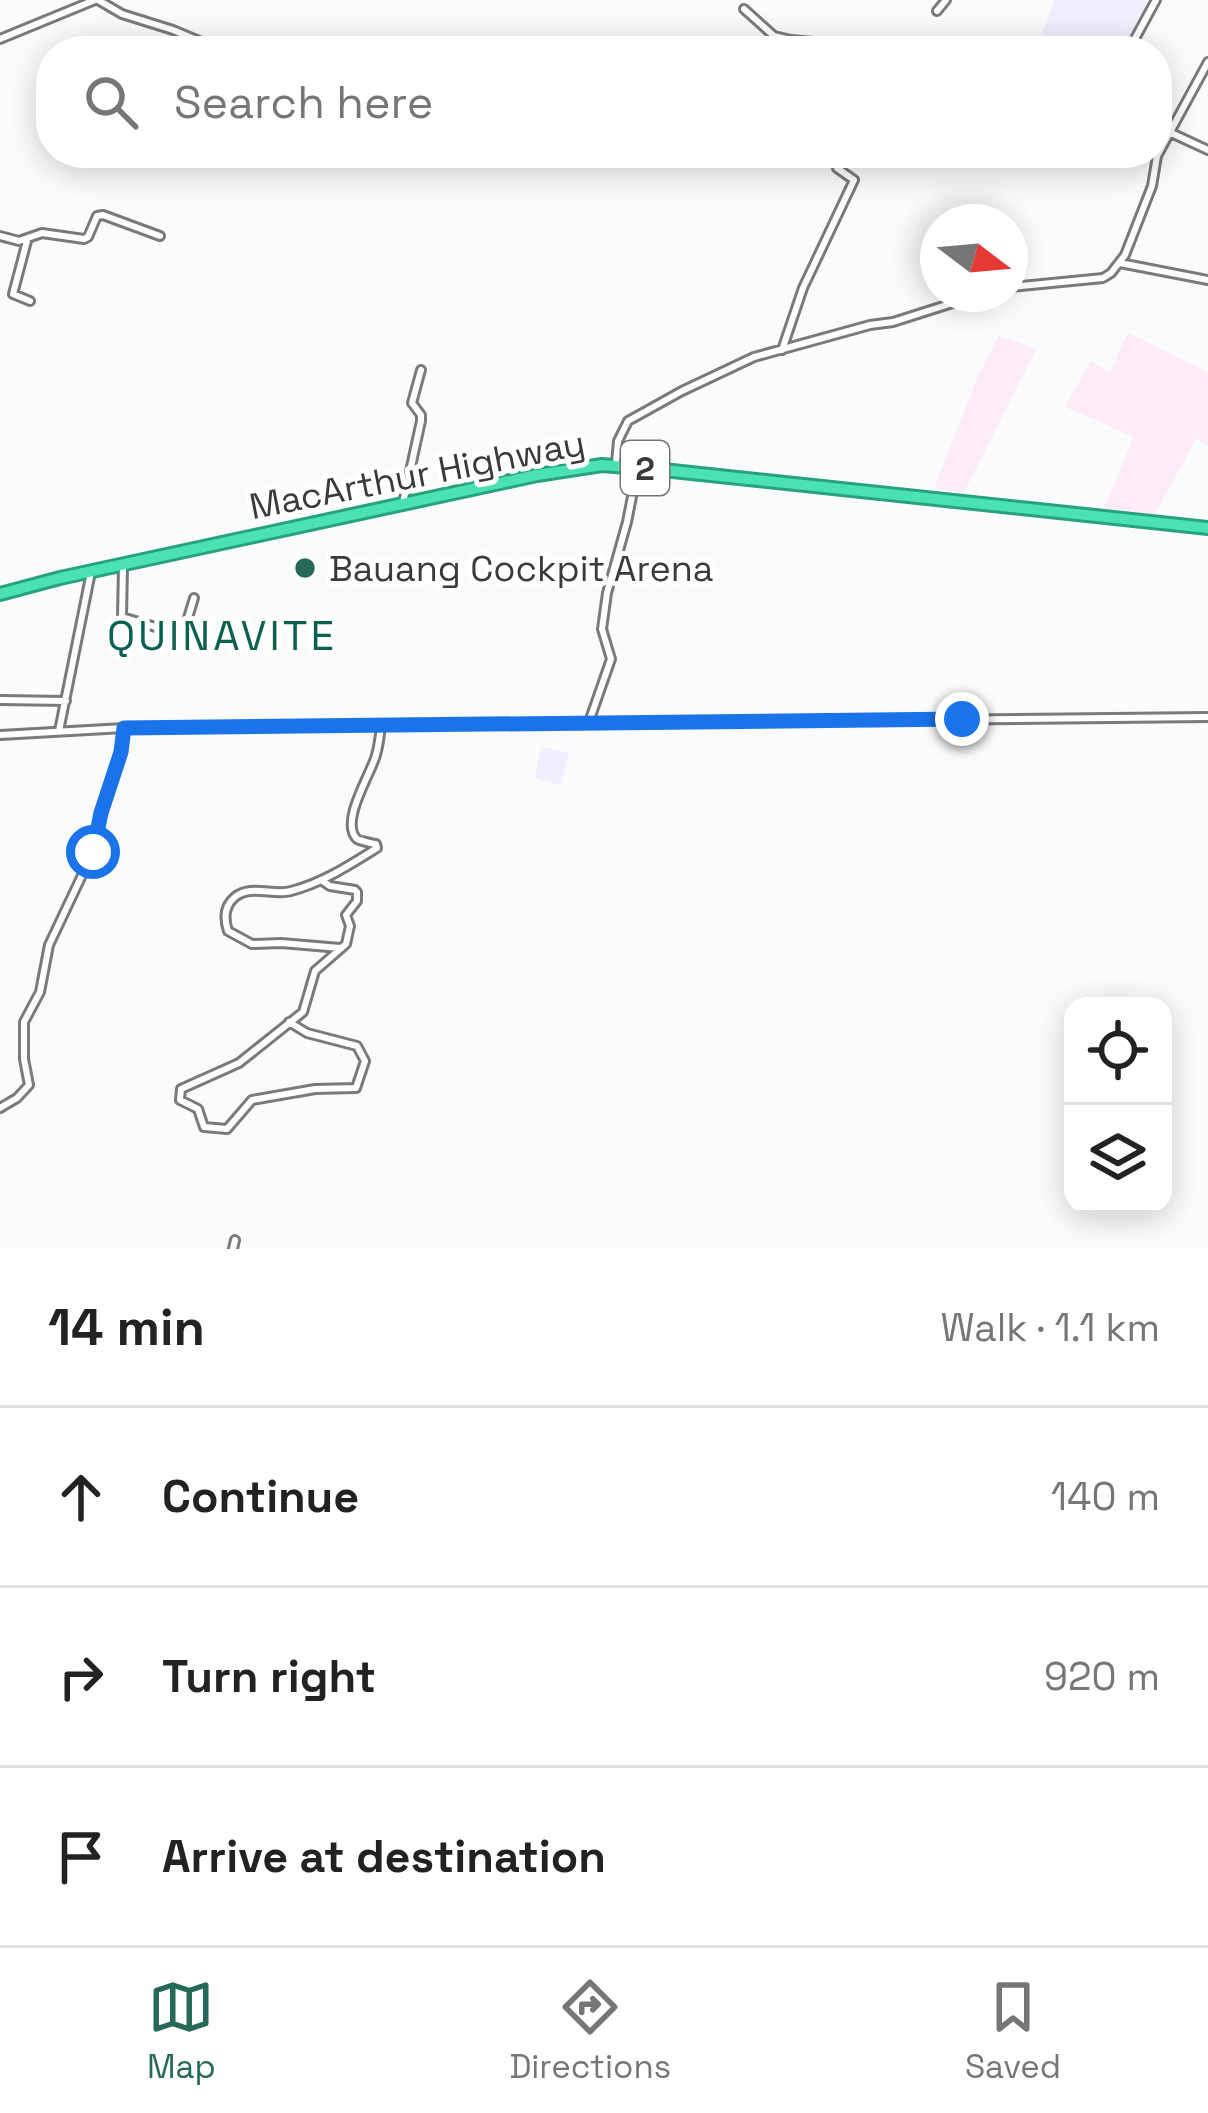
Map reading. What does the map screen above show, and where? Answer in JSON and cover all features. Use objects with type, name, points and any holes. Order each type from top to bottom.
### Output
[{"type":"highway","name":"MacArthur Highway","points":[[0,594],[594,466],[1208,527]]},
{"type":"street","points":[[0,39],[97,0],[122,14],[189,36]]},
{"type":"street","points":[[938,10],[946,0]]},
{"type":"street","points":[[1136,36],[1156,0]]},
{"type":"street","points":[[745,10],[774,36]]},
{"type":"street","points":[[1172,127],[1208,62]]},
{"type":"street","points":[[1172,133],[1208,150]]},
{"type":"street","points":[[782,350],[803,288],[854,180],[837,168]]},
{"type":"street","points":[[1028,285],[1103,278],[1112,273],[1149,195],[1153,168]]},
{"type":"street","points":[[0,236],[27,241],[43,233],[84,239],[97,216],[103,215],[160,236]]},
{"type":"street","points":[[27,241],[13,294],[30,301]]},
{"type":"street","points":[[1120,262],[1208,280]]},
{"type":"street","points":[[616,466],[618,441],[628,422],[682,392],[754,357],[924,312]]},
{"type":"street","points":[[403,504],[421,421],[412,406],[421,370]]},
{"type":"street","points":[[589,722],[611,659],[602,629],[607,593],[638,467]]},
{"type":"street","points":[[123,565],[122,617],[179,634],[194,598]]},
{"type":"street","points":[[58,731],[91,572]]},
{"type":"street","points":[[0,700],[66,701]]},
{"type":"street","points":[[0,735],[124,728],[1208,717]]},
{"type":"street","points":[[342,949],[252,944],[228,932],[225,925],[229,904],[241,892],[288,892],[321,880],[377,847],[354,836],[353,817],[376,754],[381,725]]},
{"type":"street","points":[[0,1108],[28,1085],[24,1022],[40,992],[50,945],[93,852],[124,728]]},
{"type":"street","points":[[289,1022],[307,1033],[348,1042],[361,1050],[365,1061],[356,1088],[270,1095],[244,1106],[227,1130],[204,1126],[198,1108],[180,1100],[181,1089],[239,1063],[289,1022],[303,1012],[316,971],[342,949],[350,931],[346,915],[358,892],[321,880]]},
{"type":"shaded area","points":[[1054,0],[1144,0],[1151,4],[1134,36],[1042,33]]},
{"type":"shaded area","points":[[1128,333],[1208,372],[1208,445],[1196,439],[1155,514],[1104,508],[1134,437],[1065,407],[1091,361],[1110,372]]},
{"type":"shaded area","points":[[999,336],[1036,349],[964,492],[934,489],[978,376]]},
{"type":"shaded area","points":[[541,747],[569,753],[561,785],[535,778]]},
{"type":"place","name":"Bauang Cockpit Arena","points":[[305,568]]},
{"type":"district","name":"QUINAVITE","points":[[222,635]]},
{"type":"route","points":[[93,852],[124,728],[962,719]]}]
